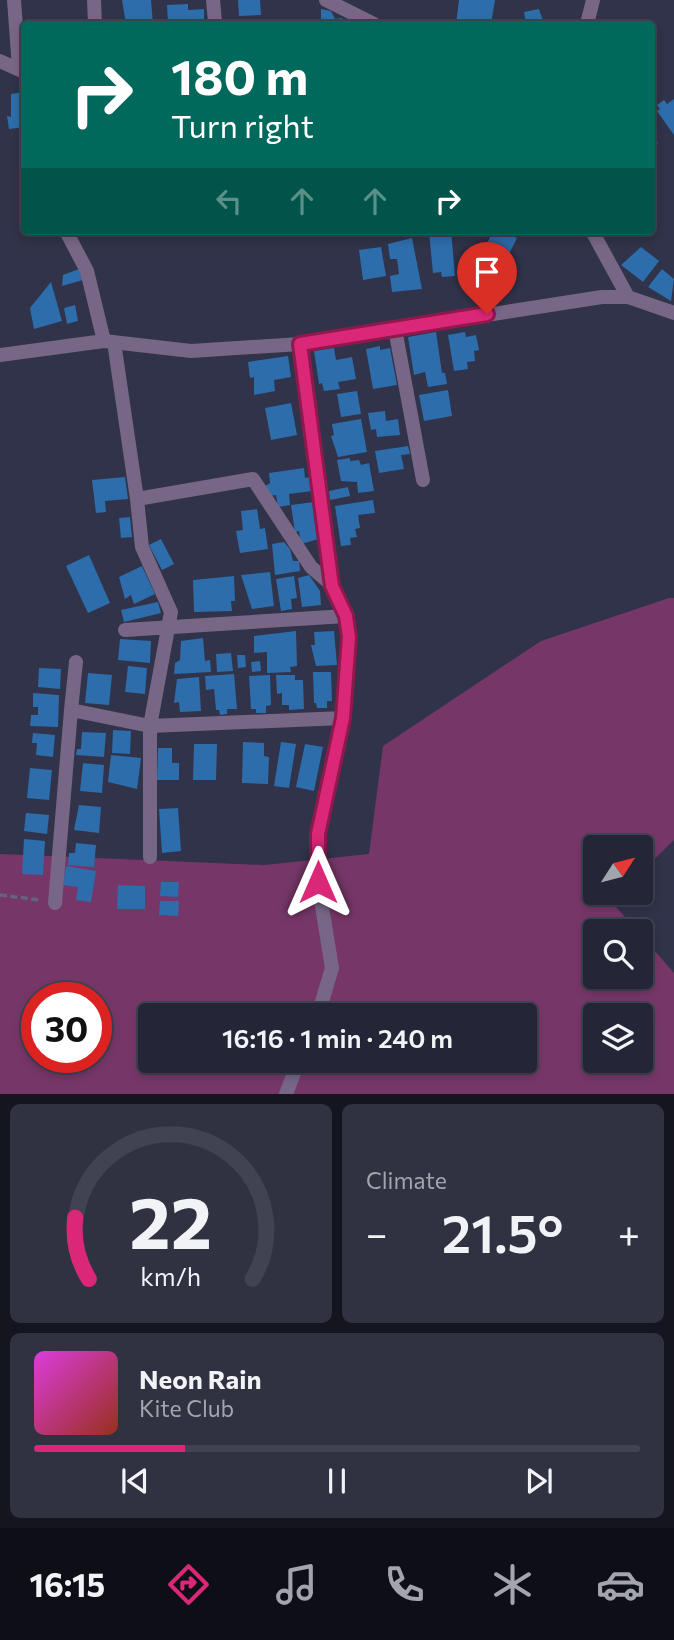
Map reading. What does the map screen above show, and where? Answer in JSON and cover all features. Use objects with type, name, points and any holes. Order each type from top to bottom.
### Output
[{"type":"street","points":[[14,0],[21,61]]},
{"type":"street","points":[[94,0],[96,21]]},
{"type":"street","points":[[214,0],[215,21]]},
{"type":"street","points":[[327,0],[368,21]]},
{"type":"street","points":[[588,21],[593,0]]},
{"type":"street","points":[[0,61],[21,70]]},
{"type":"street","points":[[68,235],[87,271],[109,341],[137,499],[142,547],[171,612],[150,726],[150,857]]},
{"type":"street","points":[[594,235],[628,297]]},
{"type":"street","points":[[0,355],[109,341],[191,351],[300,344],[602,297],[628,297],[674,313]]},
{"type":"street","points":[[395,329],[422,480]]},
{"type":"street","points":[[300,344],[332,586],[346,616],[349,637],[343,718],[318,834],[318,882],[332,968],[322,1003]]},
{"type":"street","points":[[137,499],[253,479],[311,567],[332,586]]},
{"type":"street","points":[[125,630],[346,616]]},
{"type":"street","points":[[55,903],[76,662]]},
{"type":"street","points":[[71,710],[150,726],[343,718]]},
{"type":"street","points":[[286,1094],[294,1073]]},
{"type":"path","points":[[0,895],[55,903]]},
{"type":"shaded area","points":[[674,598],[674,840],[653,860],[653,835],[583,835],[583,905],[614,905],[627,919],[583,919],[583,989],[653,989],[653,949],[674,973],[674,1094],[0,1094],[0,854],[265,865],[369,854],[383,746],[541,641]]},
{"type":"building","points":[[122,0],[151,0],[153,21],[126,21]]},
{"type":"building","points":[[238,0],[260,0],[261,15],[239,16]]},
{"type":"building","points":[[459,0],[495,0],[492,21],[456,21]]},
{"type":"building","points":[[188,4],[188,10],[204,9],[204,21],[168,21],[167,5]]},
{"type":"building","points":[[321,9],[331,11],[335,19],[342,18],[342,21],[321,21]]},
{"type":"building","points":[[539,9],[543,21],[526,21],[524,12]]},
{"type":"building","points":[[21,92],[21,127],[9,129],[7,116],[11,117],[11,94]]},
{"type":"building","points":[[674,99],[674,135],[657,111],[660,109],[657,105],[664,100],[667,104]]},
{"type":"building","points":[[429,235],[451,235],[455,276],[442,277],[441,272],[433,273]]},
{"type":"building","points":[[491,235],[510,235],[517,238],[508,256],[505,253],[494,276],[481,270],[479,274],[468,268],[472,261],[477,264]]},
{"type":"building","points":[[412,238],[422,289],[392,292],[390,276],[399,274],[397,259],[390,259],[388,244]]},
{"type":"building","points":[[381,247],[386,276],[363,280],[359,250]]},
{"type":"building","points":[[641,247],[659,261],[643,282],[621,265]]},
{"type":"building","points":[[79,269],[83,280],[62,286],[63,275]]},
{"type":"building","points":[[662,269],[674,279],[671,301],[648,287]]},
{"type":"building","points":[[51,282],[62,321],[34,329],[30,308]]},
{"type":"building","points":[[75,305],[78,321],[67,324],[64,308]]},
{"type":"building","points":[[436,332],[442,373],[445,373],[447,384],[428,387],[425,372],[414,375],[408,337]]},
{"type":"building","points":[[465,332],[466,337],[476,335],[479,350],[474,351],[475,361],[467,362],[468,369],[454,371],[448,335]]},
{"type":"building","points":[[380,346],[380,350],[390,348],[397,385],[373,389],[366,349]]},
{"type":"building","points":[[334,348],[336,360],[352,357],[356,379],[338,382],[340,389],[324,391],[322,383],[319,384],[314,351]]},
{"type":"building","points":[[288,356],[291,377],[274,380],[275,391],[254,395],[254,377],[250,378],[248,362]]},
{"type":"building","points":[[448,390],[452,416],[424,421],[419,395]]},
{"type":"building","points":[[357,391],[361,414],[341,417],[337,394]]},
{"type":"building","points":[[291,403],[297,435],[271,440],[265,408]]},
{"type":"building","points":[[385,411],[386,421],[398,419],[400,435],[377,437],[376,429],[371,430],[368,413]]},
{"type":"building","points":[[361,419],[367,452],[338,457],[331,436],[334,435],[332,424]]},
{"type":"building","points":[[408,446],[410,454],[401,455],[404,469],[379,473],[375,451]]},
{"type":"building","points":[[350,458],[350,461],[359,460],[361,465],[369,463],[374,491],[358,493],[357,482],[341,481],[337,460]]},
{"type":"building","points":[[304,468],[305,478],[310,477],[312,491],[289,494],[290,505],[278,507],[276,495],[270,496],[265,486],[270,483],[269,473]]},
{"type":"building","points":[[125,477],[128,499],[105,501],[106,512],[96,513],[92,480]]},
{"type":"building","points":[[348,487],[350,496],[330,500],[329,491]]},
{"type":"building","points":[[373,500],[375,513],[358,515],[360,528],[355,529],[357,537],[350,538],[351,545],[341,546],[335,506]]},
{"type":"building","points":[[314,502],[319,539],[301,544],[299,531],[295,532],[291,505]]},
{"type":"building","points":[[257,509],[260,529],[265,528],[268,549],[240,553],[236,531],[243,530],[241,511]]},
{"type":"building","points":[[130,517],[132,537],[121,538],[119,518]]},
{"type":"building","points":[[161,539],[174,564],[162,570],[149,545]]},
{"type":"building","points":[[284,542],[290,549],[293,561],[299,561],[300,571],[275,575],[272,544]]},
{"type":"building","points":[[89,555],[110,603],[88,613],[66,566]]},
{"type":"building","points":[[142,566],[155,594],[134,604],[131,595],[125,599],[119,577]]},
{"type":"building","points":[[270,572],[274,606],[252,609],[241,575]]},
{"type":"building","points":[[309,575],[320,591],[321,605],[302,607],[298,578]]},
{"type":"building","points":[[234,576],[235,601],[231,601],[232,611],[194,612],[193,580]]},
{"type":"building","points":[[294,576],[297,598],[291,599],[292,609],[281,611],[276,579]]},
{"type":"building","points":[[158,602],[161,613],[124,622],[121,610]]},
{"type":"building","points":[[296,631],[297,666],[290,667],[291,672],[267,673],[267,652],[254,653],[254,636]]},
{"type":"building","points":[[334,631],[337,665],[316,666],[311,645],[315,645],[314,632]]},
{"type":"building","points":[[203,638],[205,661],[210,660],[211,672],[174,674],[175,663],[180,660],[181,641]]},
{"type":"building","points":[[120,639],[151,641],[150,663],[118,660]]},
{"type":"building","points":[[231,653],[233,671],[217,672],[216,654]]},
{"type":"building","points":[[237,655],[245,655],[246,667],[238,668]]},
{"type":"building","points":[[260,661],[261,671],[252,672],[251,662]]},
{"type":"building","points":[[128,666],[147,668],[145,694],[125,692]]},
{"type":"building","points":[[39,668],[61,669],[60,689],[38,687]]},
{"type":"building","points":[[313,672],[331,672],[332,701],[327,701],[327,708],[317,708],[314,703]]},
{"type":"building","points":[[88,673],[112,675],[109,705],[85,703]]},
{"type":"building","points":[[234,674],[237,709],[227,709],[227,714],[220,715],[219,710],[216,710],[214,689],[206,690],[205,676]]},
{"type":"building","points":[[270,675],[271,705],[266,706],[266,713],[256,713],[256,709],[251,709],[249,676]]},
{"type":"building","points":[[276,675],[295,675],[295,680],[303,680],[304,709],[289,710],[289,705],[282,705],[282,693],[277,694]]},
{"type":"building","points":[[199,677],[201,711],[180,712],[179,702],[174,703],[177,679]]},
{"type":"building","points":[[33,693],[59,695],[58,727],[30,726],[31,715],[38,715],[38,707],[33,707]]},
{"type":"building","points":[[113,730],[131,731],[130,754],[112,753]]},
{"type":"building","points":[[82,732],[106,733],[104,757],[76,755],[77,749],[81,749]]},
{"type":"building","points":[[33,733],[55,735],[53,757],[36,755],[37,743],[32,743]]},
{"type":"building","points":[[243,742],[264,743],[264,756],[269,757],[268,784],[242,783]]},
{"type":"building","points":[[281,742],[296,744],[289,788],[274,786]]},
{"type":"building","points":[[194,744],[217,744],[216,780],[193,780]]},
{"type":"building","points":[[305,744],[323,747],[314,791],[296,787]]},
{"type":"building","points":[[158,748],[172,748],[172,763],[179,763],[179,780],[157,780]]},
{"type":"building","points":[[111,755],[141,758],[137,789],[108,782]]},
{"type":"building","points":[[83,763],[104,765],[102,793],[80,791]]},
{"type":"building","points":[[30,768],[52,770],[49,800],[27,798]]},
{"type":"building","points":[[79,805],[101,807],[99,833],[74,830]]},
{"type":"building","points":[[178,808],[181,851],[162,853],[159,809]]},
{"type":"building","points":[[26,813],[49,815],[47,834],[24,831]]},
{"type":"building","points":[[24,839],[45,841],[43,875],[22,874]]},
{"type":"building","points":[[76,843],[96,845],[94,867],[68,865],[69,853],[75,853]]},
{"type":"building","points":[[66,866],[96,871],[91,902],[76,900],[78,887],[63,885]]},
{"type":"building","points":[[161,882],[179,882],[178,897],[160,896]]},
{"type":"building","points":[[118,885],[145,886],[145,909],[117,909]]},
{"type":"building","points":[[160,901],[179,901],[178,916],[159,915]]},
{"type":"route","points":[[318,882],[318,834],[343,718],[349,637],[346,616],[332,586],[300,344],[487,314]]}]
